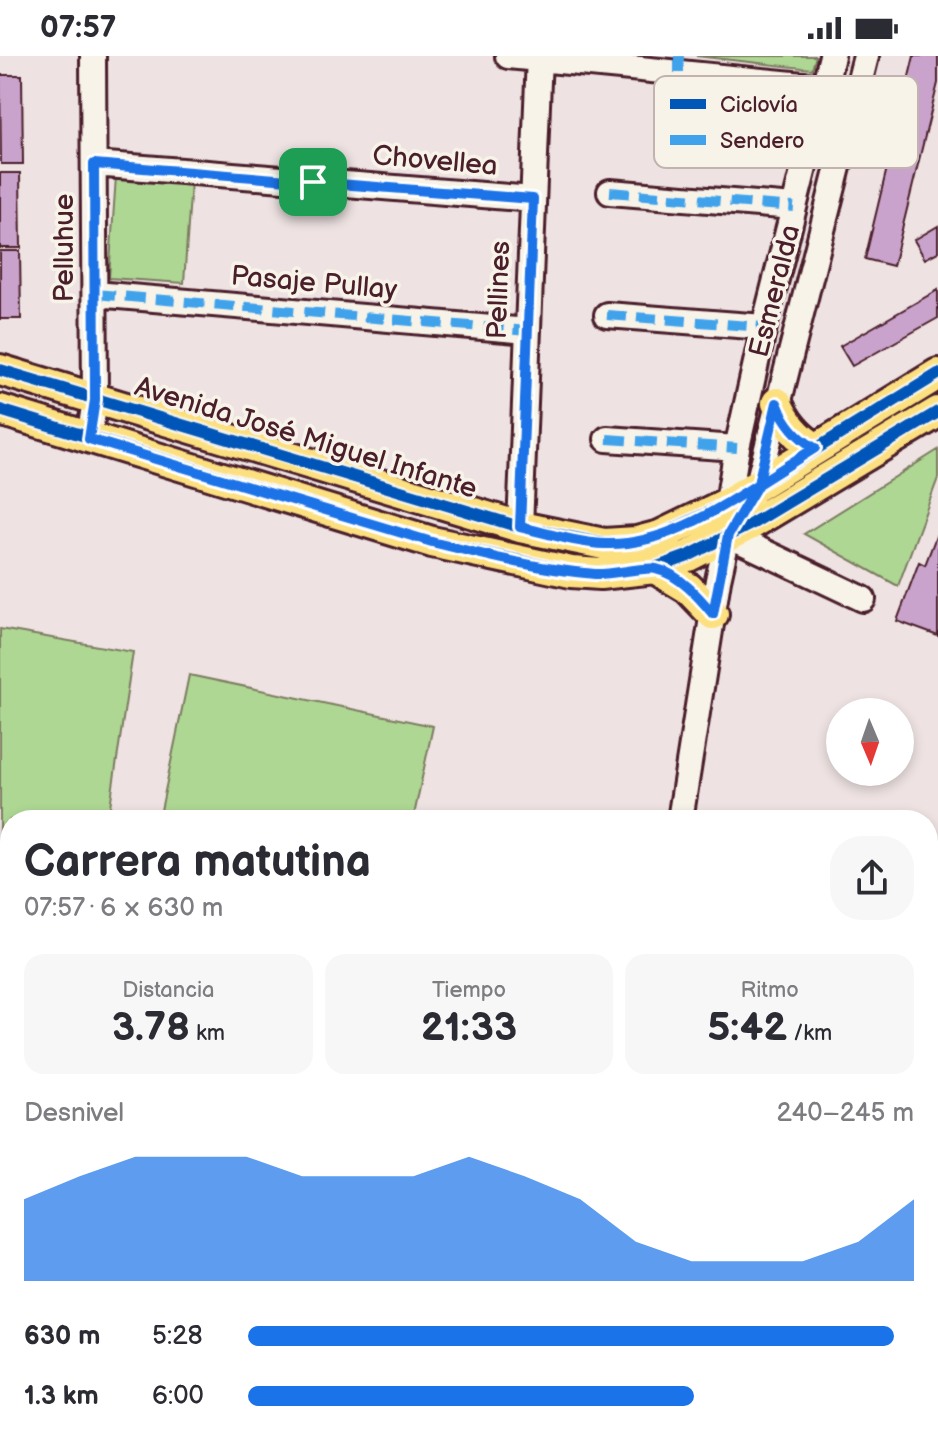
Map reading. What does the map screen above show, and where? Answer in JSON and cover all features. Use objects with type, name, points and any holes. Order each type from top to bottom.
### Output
[{"type":"main road","name":"Avenida José Miguel Infante","points":[[0,370],[520,527],[587,542],[629,543],[660,536],[728,503],[938,374]]},
{"type":"main road","points":[[777,403],[782,417],[794,432],[815,448]]},
{"type":"main road","points":[[0,410],[432,542],[571,572],[600,574],[655,568],[688,556],[938,412]]},
{"type":"main road","points":[[655,568],[688,588],[713,614]]},
{"type":"street","name":"Pelluhue","points":[[89,439],[95,400],[93,56]]},
{"type":"street","points":[[508,56],[679,64],[755,76]]},
{"type":"street","name":"Esmeralda","points":[[827,76],[832,56]]},
{"type":"street","name":"Esmeralda","points":[[861,76],[866,56]]},
{"type":"street","name":"Pellines","points":[[520,527],[539,57]]},
{"type":"street","name":"Chovellea","points":[[94,164],[533,199]]},
{"type":"street","name":"Esmeralda","points":[[682,810],[728,535],[728,503],[737,448],[804,168]]},
{"type":"street","name":"Esmeralda","points":[[728,535],[758,484],[837,168]]},
{"type":"street","points":[[610,192],[794,207]]},
{"type":"street","name":"Pasaje Pullay","points":[[95,294],[528,331]]},
{"type":"street","points":[[607,315],[764,327]]},
{"type":"street","points":[[607,439],[737,448]]},
{"type":"street","points":[[728,535],[863,599]]},
{"type":"green space","points":[[696,56],[816,56],[812,69]]},
{"type":"green space","points":[[116,176],[191,181],[184,283],[109,278]]},
{"type":"green space","points":[[938,450],[938,478],[898,586],[804,534]]},
{"type":"green space","points":[[0,629],[133,652],[109,810],[0,810]]},
{"type":"green space","points":[[189,675],[433,726],[415,810],[161,810]]},
{"type":"building","points":[[914,56],[938,56],[938,83],[918,164],[918,76],[909,76]]},
{"type":"building","points":[[0,75],[22,75],[23,164],[1,164]]},
{"type":"building","points":[[887,168],[917,168],[893,266],[865,259]]},
{"type":"building","points":[[0,173],[20,173],[21,248],[0,248]]},
{"type":"building","points":[[938,226],[938,252],[925,259],[914,240]]},
{"type":"building","points":[[0,251],[20,251],[21,319],[0,319]]},
{"type":"building","points":[[938,290],[938,318],[852,366],[840,346]]},
{"type":"building","points":[[938,531],[938,636],[897,621],[919,562],[925,565]]},
{"type":"marked path","points":[[679,56],[679,73]]},
{"type":"marked path","points":[[94,164],[533,199]]},
{"type":"marked path","points":[[610,192],[794,207]]},
{"type":"marked path","points":[[95,294],[528,331]]},
{"type":"marked path","points":[[607,315],[764,327]]},
{"type":"marked path","points":[[607,439],[737,448]]},
{"type":"cycle path","points":[[0,370],[520,527],[604,544],[637,542],[660,536],[728,503],[938,374]]},
{"type":"cycle path","points":[[0,410],[432,542],[571,572],[600,574],[655,568],[688,556],[753,523],[938,412]]},
{"type":"route","points":[[313,182],[94,164],[95,400],[89,439],[432,542],[480,553],[571,572],[627,573],[655,568],[688,588],[713,614],[728,535],[758,484],[815,448],[794,432],[782,417],[777,403],[758,484],[682,526],[660,536],[620,544],[587,542],[520,527],[533,199],[313,182]]}]
